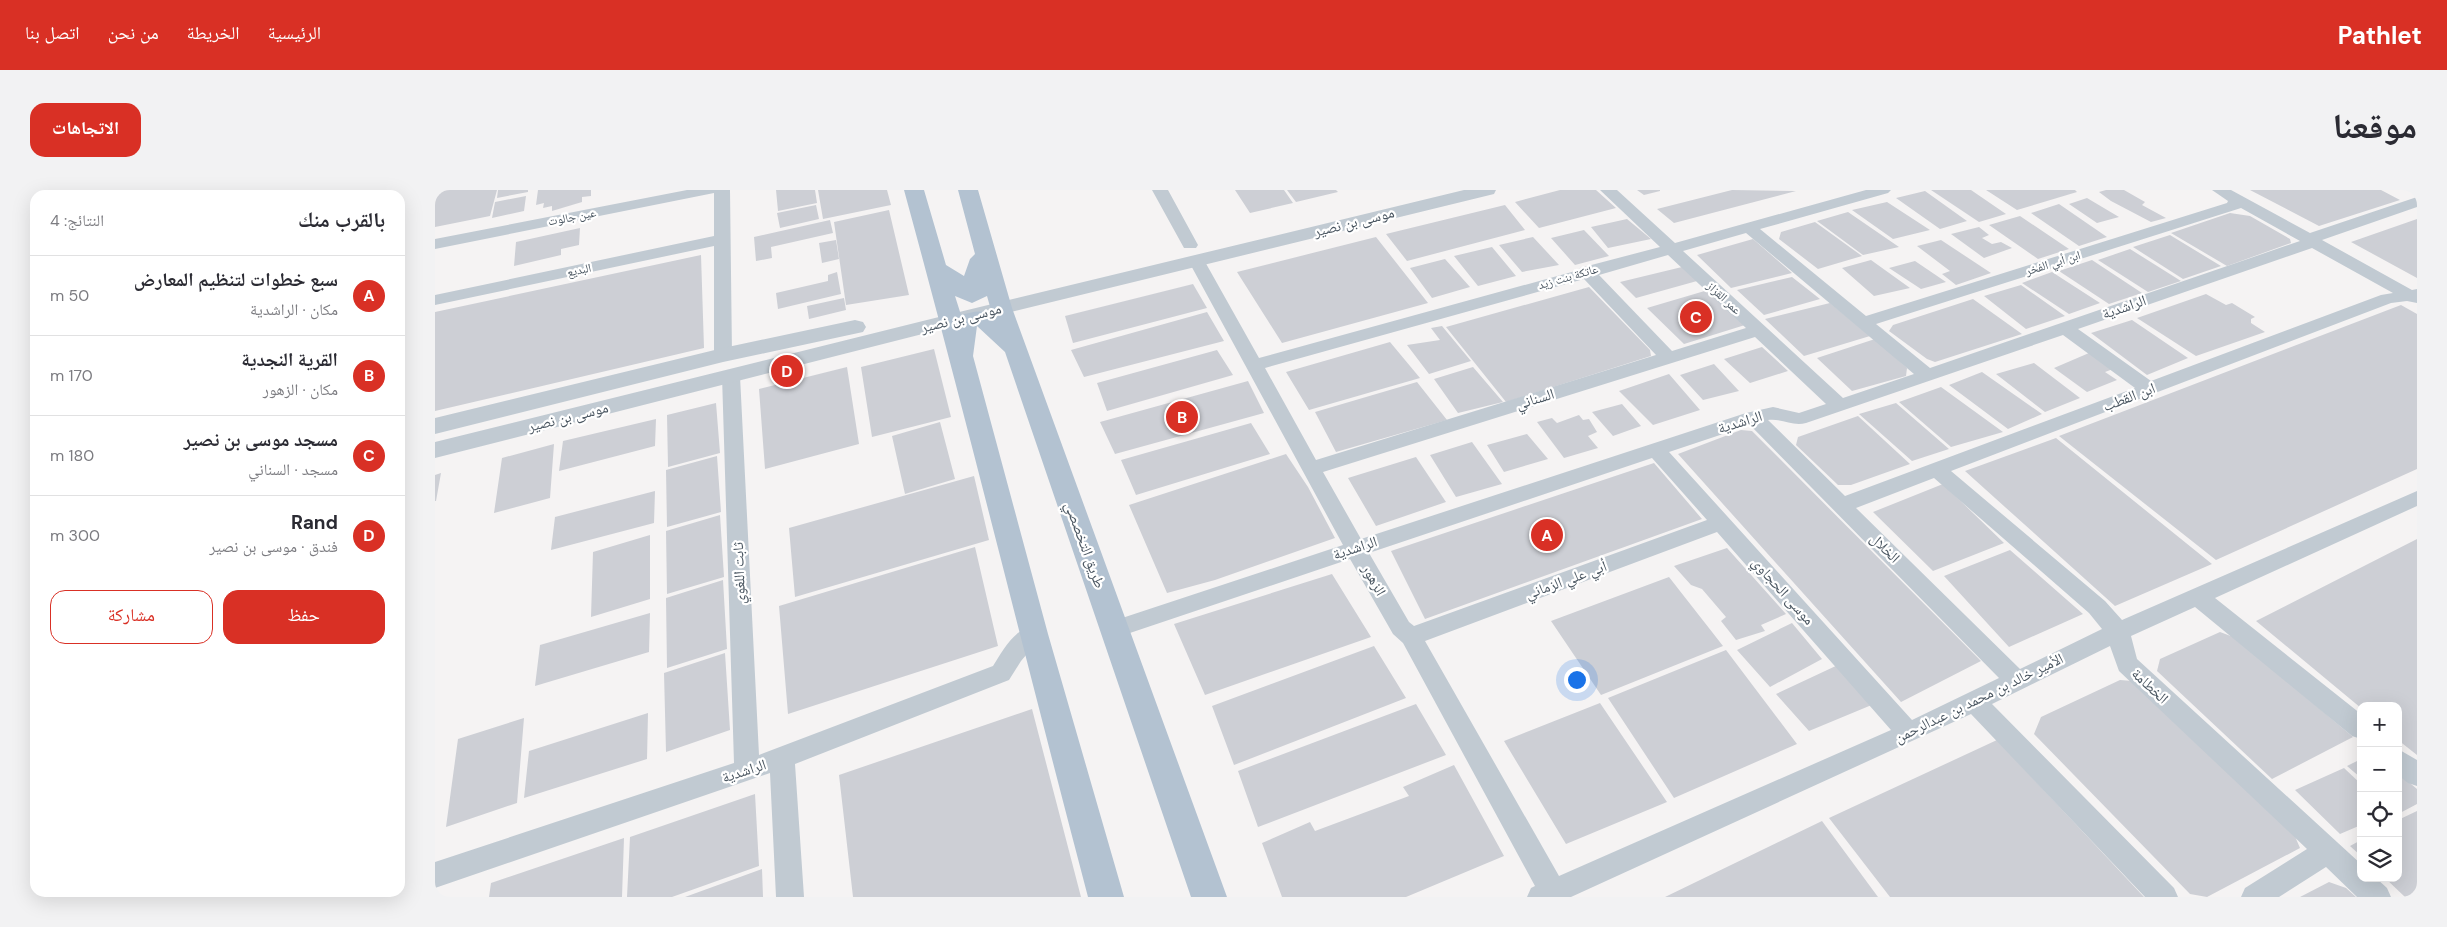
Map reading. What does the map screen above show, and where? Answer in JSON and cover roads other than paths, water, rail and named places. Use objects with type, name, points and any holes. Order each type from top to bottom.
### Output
[{"type":"main road","points":[[914,190],[963,362],[1033,634],[1106,897]]},
{"type":"main road","name":"طريق التخصصي","points":[[968,190],[998,301],[1209,897]]},
{"type":"main road","points":[[935,267],[959,282],[968,295],[975,295],[978,291],[975,275],[984,252]]},
{"type":"main road","points":[[963,362],[966,320],[973,318],[980,317],[1015,348]]},
{"type":"street","name":"عين جالوت","points":[[435,244],[710,190]]},
{"type":"street","name":"ثابت اللغوي","points":[[722,190],[727,366],[747,769]]},
{"type":"street","name":"الزهور","points":[[1160,190],[1253,366],[1401,628],[1411,637],[1550,895]]},
{"type":"street","points":[[1193,253],[1417,190]]},
{"type":"street","name":"موسى بن نصير","points":[[435,450],[727,366],[1193,253],[1487,190]]},
{"type":"street","name":"عمر القزاز","points":[[1607,190],[1840,406]]},
{"type":"street","name":"عاتكة بنت زيد","points":[[1253,366],[1883,190]]},
{"type":"street","points":[[2220,190],[2415,297]]},
{"type":"street","name":"ابن أبي الفخر","points":[[1865,322],[2234,206],[2236,199]]},
{"type":"street","name":"الراشدية","points":[[1115,629],[1753,417],[1773,413],[1799,419],[1840,406],[2313,242],[2314,237],[2417,202]]},
{"type":"street","points":[[1748,227],[1927,375]]},
{"type":"street","name":"البديع","points":[[435,300],[723,239]]},
{"type":"street","points":[[1586,272],[1669,358]]},
{"type":"street","name":"ابن القطب","points":[[1842,505],[2387,300],[2415,297]]},
{"type":"street","points":[[2065,328],[2149,389]]},
{"type":"street","name":"السناني","points":[[1312,468],[1758,330]]},
{"type":"street","points":[[435,426],[727,366]]},
{"type":"street","name":"الخلال","points":[[1753,417],[2016,680]]},
{"type":"street","name":"موسى الحجاوي","points":[[1656,450],[1909,733]]},
{"type":"street","name":"الخطامة","points":[[1936,469],[2097,607],[2119,632],[2127,664],[2377,897]]},
{"type":"street","name":"الأمير خالد بن محمد بن عبدالرحمن","points":[[1550,895],[1909,733],[1975,702],[2016,680],[2197,596],[2417,498]]},
{"type":"street","name":"أبي علي الزماني","points":[[1411,637],[1721,523]]},
{"type":"street","points":[[2197,596],[2357,727]]},
{"type":"street","name":"الراشدية","points":[[435,875],[782,758],[1001,673],[1013,654],[1033,634]]},
{"type":"street","points":[[1975,702],[2165,897]]},
{"type":"street","points":[[782,758],[790,897]]},
{"type":"street","points":[[2402,763],[2417,775]]},
{"type":"street","points":[[2255,897],[2328,851]]},
{"type":"place","name":"مسجد موسى بن نصير","points":[[1696,317]]},
{"type":"place","name":"Rand","points":[[787,371]]},
{"type":"place","name":"القرية النجدية","points":[[1182,417]]},
{"type":"place","name":"سبع خطوات لتنظيم المعارض","points":[[1547,535]]}]
